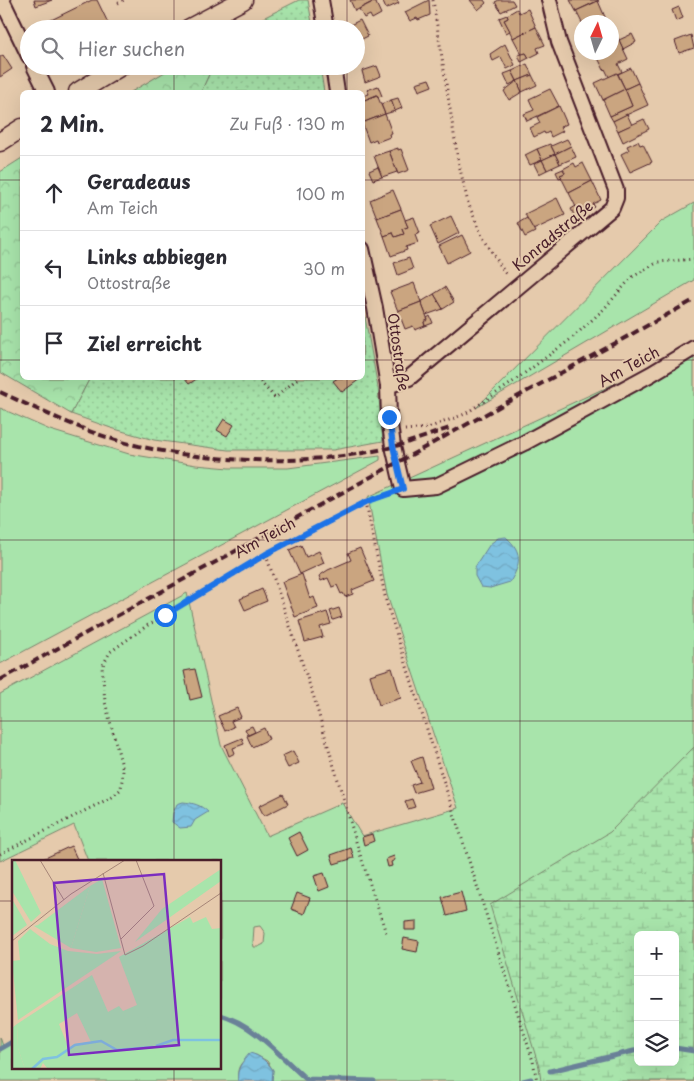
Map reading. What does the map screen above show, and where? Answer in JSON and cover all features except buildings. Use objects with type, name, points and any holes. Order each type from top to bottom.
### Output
[{"type":"street","points":[[2,0],[20,37]]},
{"type":"street","points":[[205,20],[243,0]]},
{"type":"street","points":[[321,0],[324,20]]},
{"type":"street","name":"Konradstraße","points":[[388,386],[409,378],[612,208],[616,198],[616,190],[559,42],[549,0]]},
{"type":"street","points":[[38,75],[46,90]]},
{"type":"street","points":[[81,90],[106,75]]},
{"type":"street","points":[[334,75],[337,90]]},
{"type":"street","points":[[0,142],[20,129]]},
{"type":"street","name":"Ottostraße","points":[[365,265],[388,386],[393,446],[403,489]]},
{"type":"street","name":"Am Teich","points":[[403,489],[436,486],[524,443],[651,374],[694,348]]},
{"type":"path","points":[[118,3],[124,0]]},
{"type":"path","points":[[434,0],[458,160],[468,203],[482,236],[517,289]]},
{"type":"path","points":[[390,426],[406,430],[428,428],[465,414],[510,384],[571,339],[604,309],[632,277],[658,262],[694,259]]},
{"type":"path","points":[[259,380],[275,398],[296,380]]},
{"type":"path","name":"Am Teich","points":[[0,854],[112,797],[121,789],[123,770],[104,694],[102,667],[110,652],[148,625],[266,554],[366,502],[403,489]]},
{"type":"path","points":[[366,502],[386,601],[534,1061],[537,1081]]},
{"type":"path","points":[[266,554],[314,698],[357,845],[386,933]]},
{"type":"green space","points":[[299,0],[308,0],[311,20],[259,20]]},
{"type":"green space","points":[[160,75],[209,75],[202,90],[134,90]]},
{"type":"green space","points":[[209,75],[321,75],[324,90],[202,90]]},
{"type":"green space","points":[[20,159],[20,380],[89,380],[71,414],[0,372],[0,172]]},
{"type":"green space","points":[[694,203],[694,280],[476,408],[662,221]]},
{"type":"green space","points":[[365,317],[378,388],[383,441],[333,450],[228,450],[154,440],[71,414],[89,380],[365,380]]},
{"type":"green space","points":[[694,347],[694,1081],[272,1081],[273,1070],[267,1061],[256,1055],[241,1064],[238,1071],[238,1081],[0,1081],[0,1037],[3,1046],[12,1039],[12,1068],[221,1068],[221,860],[88,860],[74,825],[0,861],[0,694],[187,593],[221,745],[267,836],[342,803],[362,836],[458,808],[387,595],[368,497]],"holes":[[[506,537],[498,585],[490,588]],[[260,926],[265,933],[264,944],[254,947],[254,927]]]},
{"type":"green space","points":[[0,408],[50,430],[129,454],[196,465],[229,468],[288,468],[380,456],[380,460],[0,664]]},
{"type":"green space","points":[[694,747],[694,1081],[541,1081],[539,1067],[490,905],[610,832]]},
{"type":"water","points":[[506,537],[518,553],[518,564],[514,576],[510,582],[490,588],[481,587],[475,576],[475,567],[490,544],[498,538]]},
{"type":"water","points":[[183,802],[197,805],[208,812],[195,820],[191,827],[180,828],[172,822],[173,813],[177,804]]},
{"type":"water","points":[[250,1053],[261,1058],[271,1067],[273,1070],[272,1081],[238,1081],[240,1066]]},
{"type":"waterway","points":[[221,1015],[232,1019],[255,1033],[306,1079],[374,1081]]},
{"type":"waterway","points":[[0,1049],[12,1042]]},
{"type":"waterway","points":[[679,1049],[694,1051]]},
{"type":"waterway","points":[[550,1071],[634,1051]]},
{"type":"waterway","points":[[523,1081],[531,1079]]},
{"type":"railway","points":[[0,680],[694,300]]},
{"type":"railway","points":[[0,392],[74,425],[119,441],[151,449],[219,458],[255,460],[326,458],[392,447],[450,428]]},
{"type":"route","points":[[165,615],[266,554],[366,502],[403,489],[393,446],[389,417]]}]
